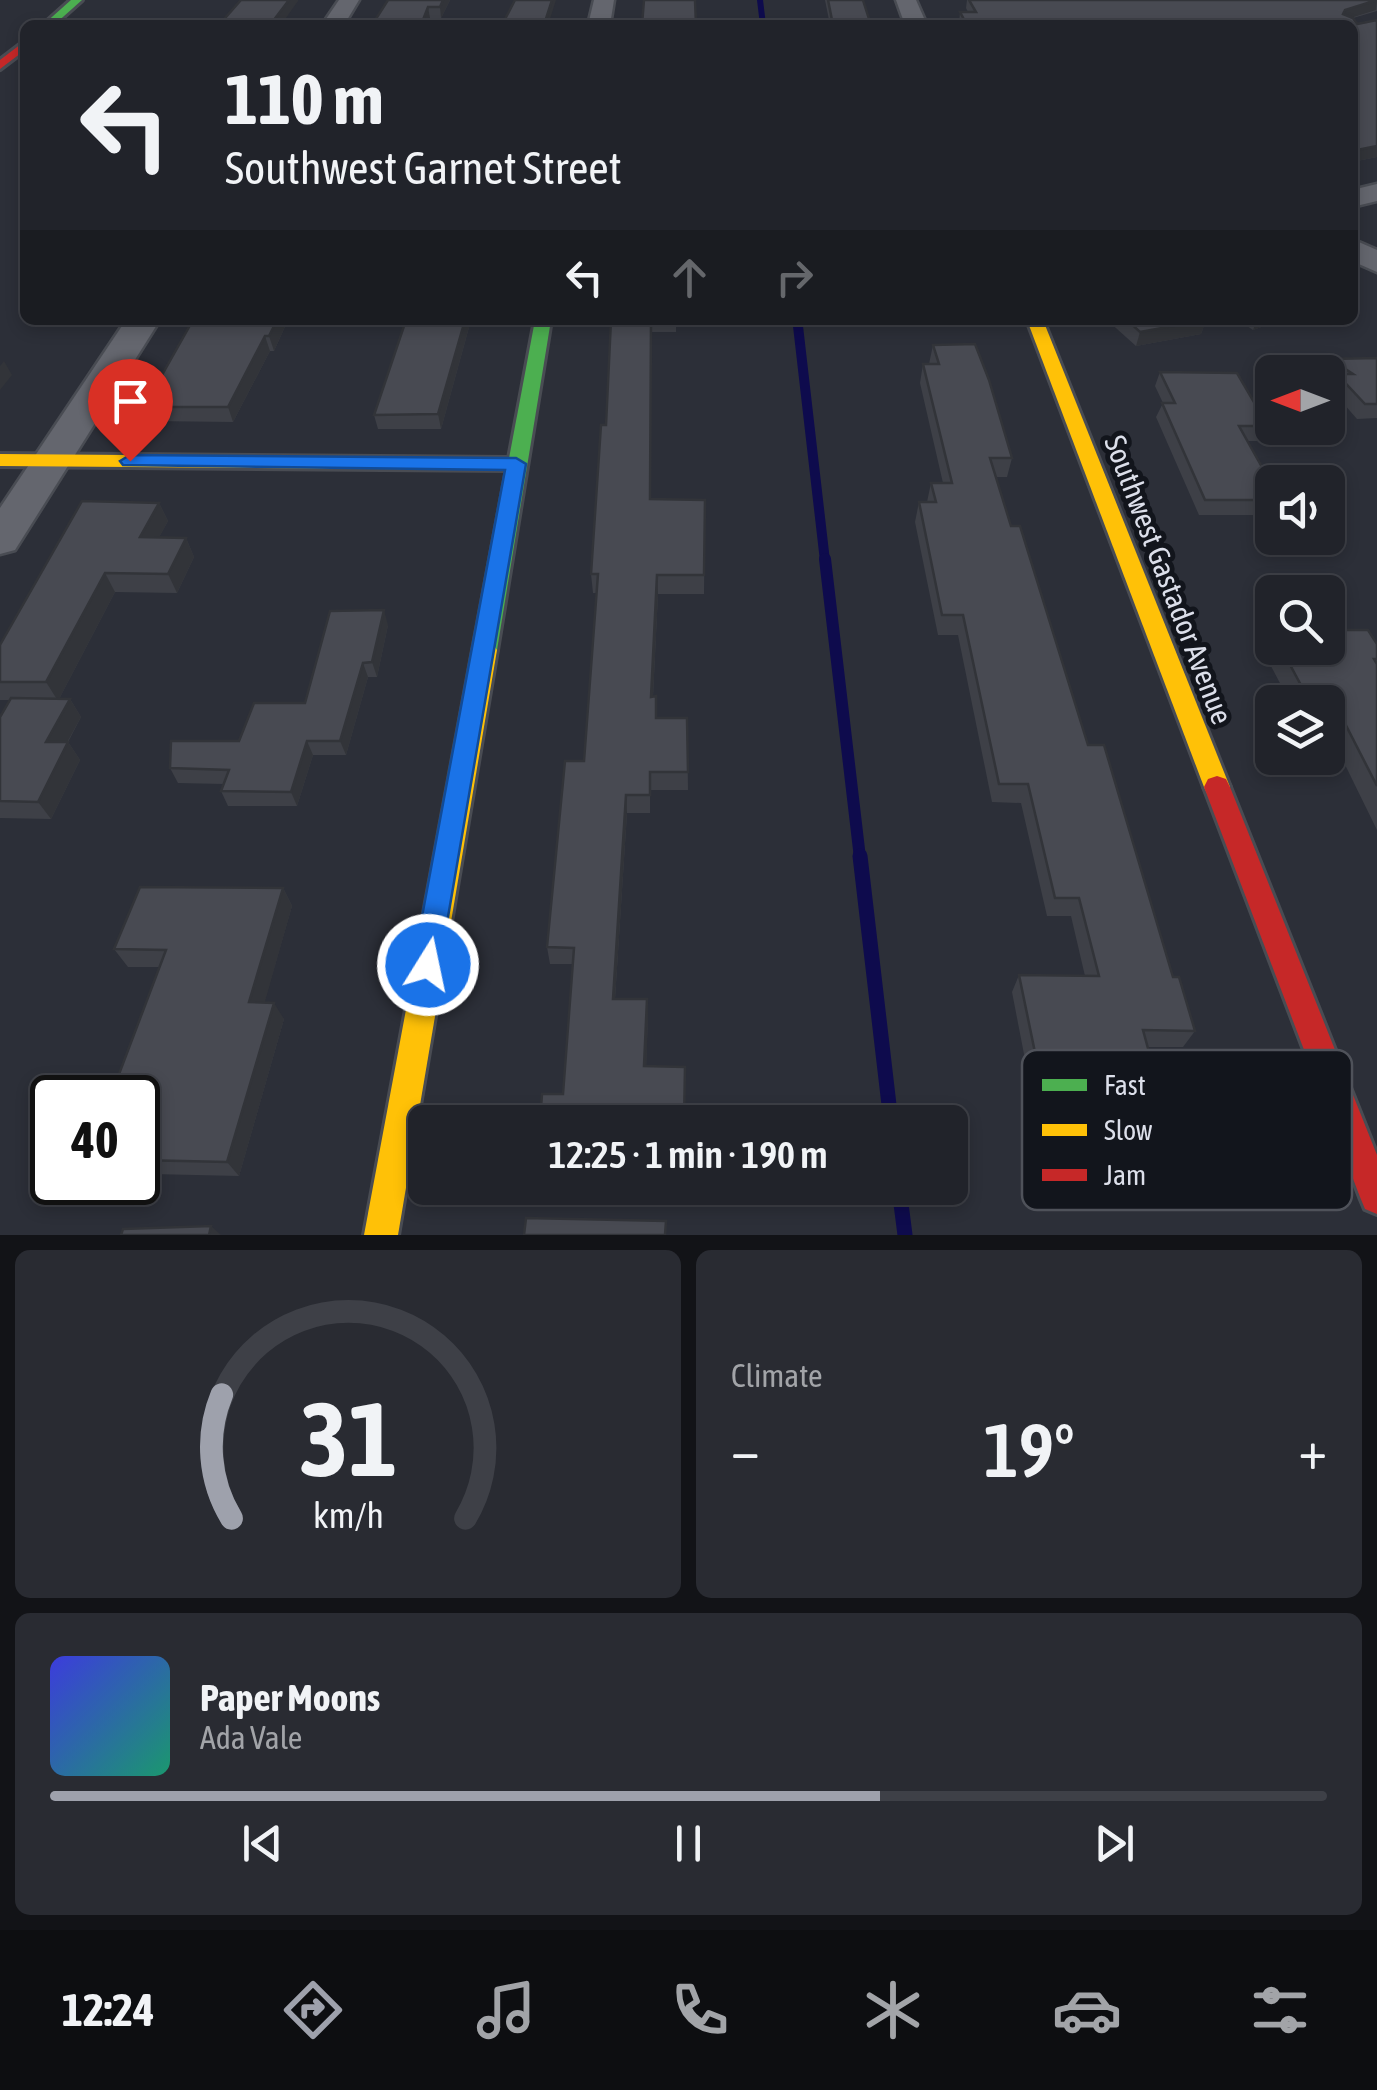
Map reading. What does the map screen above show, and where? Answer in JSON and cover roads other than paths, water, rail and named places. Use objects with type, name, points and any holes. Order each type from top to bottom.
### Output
[{"type":"street","points":[[54,20],[77,0]]},
{"type":"street","points":[[0,66],[20,48]]},
{"type":"street","points":[[0,540],[140,325]]},
{"type":"street","points":[[381,1235],[542,325]]},
{"type":"street","name":"Southwest Gastador Avenue","points":[[1037,325],[1320,1050]]},
{"type":"street","points":[[0,460],[516,464]]},
{"type":"street","name":"Southwest Gastador Avenue","points":[[1352,1132],[1377,1196]]},
{"type":"waterway","points":[[760,0],[762,20]]},
{"type":"waterway","points":[[798,326],[825,561]]},
{"type":"waterway","points":[[825,559],[860,858]]},
{"type":"waterway","points":[[860,856],[889,1105]]},
{"type":"waterway","points":[[901,1205],[905,1235]]}]
